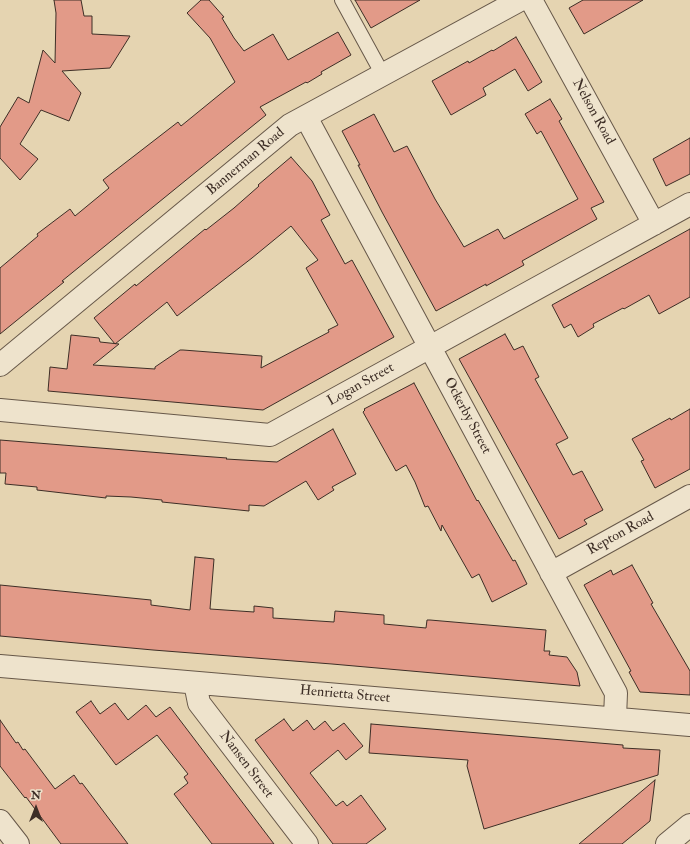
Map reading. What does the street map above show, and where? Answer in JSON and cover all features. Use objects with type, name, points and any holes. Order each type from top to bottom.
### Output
[{"type":"street","name":"Bannerman Road","points":[[0,365],[290,125],[520,0]]},
{"type":"street","name":"Nelson Road","points":[[531,0],[654,224]]},
{"type":"street","name":"Ockerby Street","points":[[306,117],[616,693],[615,718]]},
{"type":"street","name":"Logan Street","points":[[0,410],[270,435],[690,204]]},
{"type":"street","name":"Repton Road","points":[[551,573],[690,496]]},
{"type":"street","name":"Henrietta Street","points":[[0,666],[690,725]]},
{"type":"street","name":"Nansen Street","points":[[195,683],[199,703],[307,844]]},
{"type":"street","points":[[0,820],[18,844]]},
{"type":"street","points":[[667,844],[690,824]]},
{"type":"lane","points":[[342,0],[383,75]]},
{"type":"building","points":[[54,0],[81,0],[84,16],[92,16],[92,34],[130,36],[110,68],[62,71],[81,93],[69,121],[41,110],[20,144],[38,159],[20,180],[0,158],[0,127],[18,97],[29,103],[43,50],[55,63],[56,13]]},
{"type":"building","points":[[201,0],[209,0],[224,17],[222,18],[244,51],[273,34],[288,60],[338,32],[351,55],[321,72],[322,74],[307,83],[306,82],[260,107],[266,115],[62,281],[64,282],[0,334],[0,268],[38,236],[37,234],[70,209],[75,216],[109,188],[103,180],[178,122],[181,126],[235,82],[210,38],[187,13]]},
{"type":"building","points":[[355,0],[420,0],[371,28]]},
{"type":"building","points":[[583,0],[643,0],[584,34],[569,8]]},
{"type":"building","points":[[516,37],[542,82],[528,91],[515,69],[483,88],[486,95],[451,115],[432,81],[468,61],[469,63],[492,50],[493,51]]},
{"type":"building","points":[[550,99],[562,119],[559,121],[604,202],[591,208],[597,219],[522,261],[524,265],[436,311],[382,212],[342,131],[374,114],[394,152],[407,146],[435,199],[464,247],[498,229],[504,239],[578,199],[541,131],[537,134],[525,114]]},
{"type":"building","points":[[690,138],[690,174],[666,186],[653,159]]},
{"type":"building","points":[[291,157],[312,181],[330,215],[321,220],[345,264],[352,260],[394,337],[263,410],[48,391],[50,367],[67,369],[71,335],[99,338],[100,342],[115,344],[94,318],[135,284],[136,286],[205,229],[206,230],[234,208]],"holes":[[[291,226],[318,260],[306,268],[338,325],[328,330],[329,332],[261,368],[262,356],[183,350],[180,350],[155,367],[155,369],[93,365],[119,344],[115,344],[167,302],[177,316]]]},
{"type":"building","points":[[690,229],[690,297],[659,314],[649,295],[593,324],[594,327],[578,337],[571,324],[564,328],[552,305]]},
{"type":"building","points":[[505,334],[514,350],[523,346],[539,377],[535,379],[568,438],[556,444],[573,475],[582,471],[603,510],[584,520],[587,524],[559,539],[459,359]]},
{"type":"building","points":[[414,383],[477,501],[478,500],[513,561],[515,560],[527,584],[492,602],[479,574],[472,578],[442,525],[441,531],[428,506],[425,507],[406,465],[396,471],[363,412],[365,410],[364,409]]},
{"type":"building","points":[[690,409],[690,469],[655,488],[641,461],[644,460],[632,439]]},
{"type":"building","points":[[333,429],[356,474],[332,487],[334,490],[318,500],[306,481],[264,506],[249,505],[249,511],[162,502],[162,500],[106,496],[106,498],[37,490],[37,487],[5,484],[6,473],[0,473],[0,440],[277,462]]},
{"type":"building","points":[[195,557],[214,559],[210,609],[254,612],[254,606],[273,608],[273,618],[334,622],[335,611],[384,615],[384,624],[426,628],[427,620],[430,620],[546,630],[544,651],[550,651],[549,655],[567,657],[577,672],[580,686],[0,636],[0,585],[151,600],[151,605],[190,610]]},
{"type":"building","points":[[632,565],[653,603],[651,604],[690,671],[690,695],[640,692],[629,672],[631,671],[584,585],[611,570],[613,575]]},
{"type":"building","points":[[91,701],[100,714],[115,703],[128,720],[146,705],[156,717],[170,707],[274,844],[212,844],[174,794],[188,783],[184,777],[188,774],[157,735],[116,765],[76,712]]},
{"type":"building","points":[[284,719],[293,731],[307,720],[314,730],[325,721],[333,731],[344,723],[363,746],[346,760],[338,750],[310,773],[336,806],[343,801],[347,806],[361,795],[386,829],[366,844],[333,844],[255,740]]},
{"type":"building","points":[[0,720],[16,743],[18,742],[23,750],[25,749],[55,789],[74,775],[80,784],[82,783],[128,844],[61,844],[26,797],[25,798],[0,766]]},
{"type":"building","points":[[371,724],[623,745],[623,748],[660,750],[658,775],[484,829],[467,766],[468,760],[369,753]]},
{"type":"building","points":[[655,780],[650,821],[622,844],[579,844]]}]
